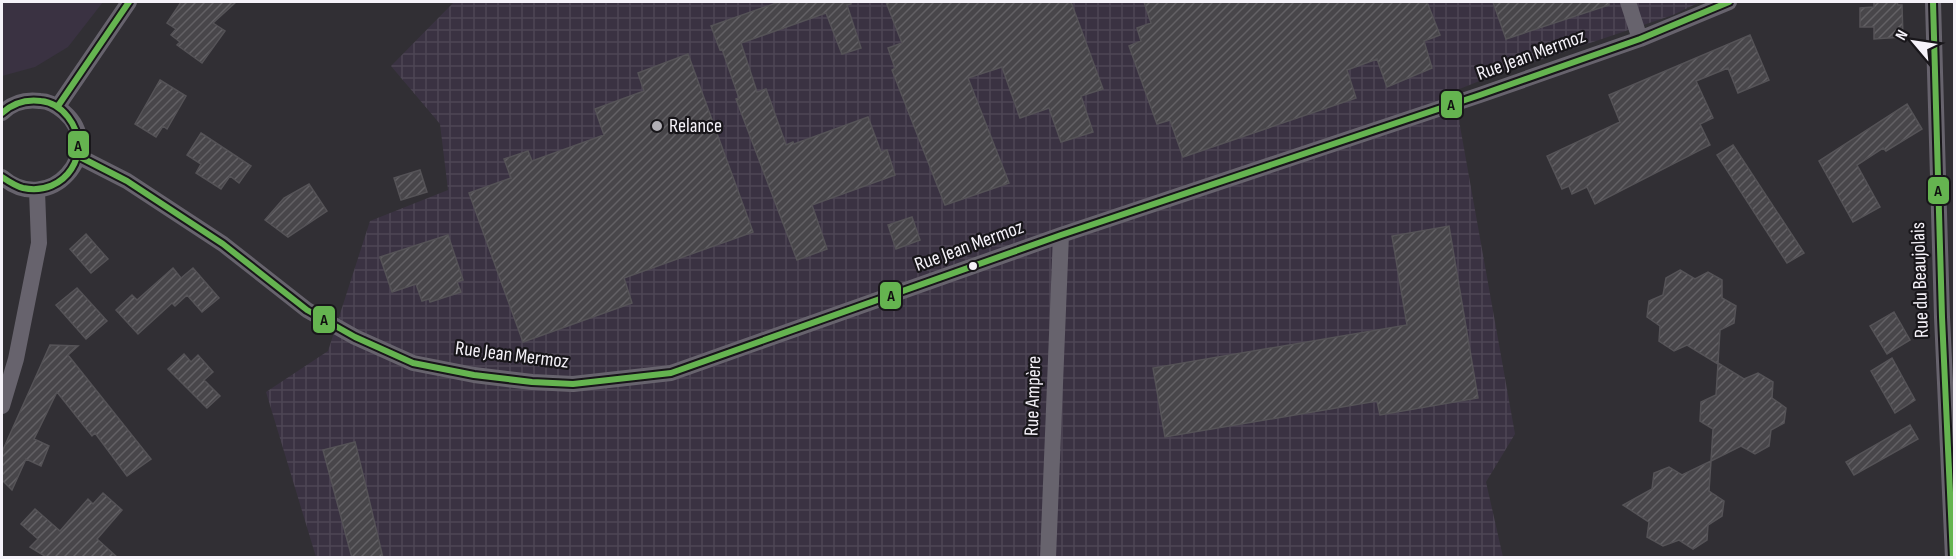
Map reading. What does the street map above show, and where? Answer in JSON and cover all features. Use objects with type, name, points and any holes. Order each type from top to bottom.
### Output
[{"type":"street","points":[[57,106],[129,2]]},
{"type":"street","points":[[1628,2],[1640,39]]},
{"type":"street","name":"Rue Jean Mermoz","points":[[78,156],[127,181],[223,244],[307,309],[355,337],[413,363],[474,375],[573,384],[671,373],[1061,236],[1640,39],[1729,2]]},
{"type":"street","name":"Rue du Beaujolais","points":[[1933,2],[1942,317],[1953,558]]},
{"type":"street","points":[[2,113],[15,103],[30,100],[44,101],[57,106],[68,116],[76,128],[79,141],[78,156],[72,169],[63,180],[51,187],[37,191],[23,190],[2,177]]},
{"type":"street","points":[[2,406],[16,359],[39,243],[37,191]]},
{"type":"street","name":"Rue Ampère","points":[[1048,558],[1061,236]]},
{"type":"shaded area","points":[[2,2],[103,2],[68,47],[35,67],[2,76]]},
{"type":"shaded area","points":[[454,2],[1700,2],[1673,15],[1457,90],[1460,126],[1515,434],[1486,482],[1503,557],[316,557],[266,392],[328,351],[370,221],[448,190],[440,124],[391,66]]},
{"type":"building","points":[[181,2],[236,2],[213,23],[225,31],[202,63],[177,45],[180,42],[171,35],[176,29],[167,23]]},
{"type":"building","points":[[779,2],[851,2],[847,5],[861,48],[842,54],[826,13],[741,43],[757,92],[766,89],[786,145],[868,117],[881,152],[887,150],[895,175],[812,205],[827,249],[797,260],[736,99],[739,98],[722,49],[720,50],[711,26]]},
{"type":"building","points":[[886,2],[1071,2],[1103,89],[1081,96],[1093,132],[1061,142],[1049,108],[1020,118],[1002,67],[968,78],[1009,183],[945,205],[892,70],[895,68],[888,48],[902,43]]},
{"type":"building","points":[[1144,2],[1427,2],[1440,35],[1424,41],[1432,68],[1387,87],[1377,59],[1347,70],[1356,98],[1183,157],[1170,120],[1157,124],[1129,46],[1141,41],[1137,28],[1151,23]]},
{"type":"building","points":[[1493,2],[1609,2],[1609,5],[1506,39]]},
{"type":"building","points":[[1874,2],[1897,2],[1898,5],[1902,5],[1903,37],[1874,39],[1874,27],[1860,27],[1860,8],[1874,7]]},
{"type":"building","points":[[1750,35],[1769,80],[1738,93],[1728,68],[1696,81],[1713,118],[1700,124],[1710,145],[1595,204],[1587,187],[1572,194],[1569,186],[1562,189],[1547,156],[1620,122],[1609,95]]},
{"type":"building","points":[[688,54],[753,232],[624,278],[632,303],[523,342],[469,193],[511,178],[504,159],[528,151],[532,161],[604,135],[595,109],[644,91],[638,73]]},
{"type":"building","points":[[160,80],[186,96],[167,129],[163,126],[156,137],[135,124]]},
{"type":"building","points":[[1907,104],[1922,129],[1886,151],[1883,148],[1857,165],[1880,207],[1853,222],[1819,161]]},
{"type":"building","points":[[201,133],[251,166],[239,183],[230,176],[221,189],[196,173],[201,164],[187,155]]},
{"type":"building","points":[[1733,145],[1804,253],[1787,263],[1717,155]]},
{"type":"building","points":[[420,170],[427,192],[401,200],[394,178]]},
{"type":"building","points":[[309,184],[327,211],[288,237],[265,220],[284,198]]},
{"type":"building","points":[[912,217],[920,240],[896,249],[888,225]]},
{"type":"building","points":[[1449,226],[1478,398],[1380,415],[1377,401],[1165,437],[1153,368],[1407,325],[1392,236]]},
{"type":"building","points":[[86,234],[108,259],[91,273],[70,249]]},
{"type":"building","points":[[448,235],[463,280],[457,282],[461,292],[430,302],[429,299],[422,301],[416,284],[392,292],[380,257]]},
{"type":"building","points":[[173,268],[181,278],[193,268],[219,298],[202,312],[187,295],[175,306],[172,303],[138,334],[116,310],[132,295],[137,300]]},
{"type":"building","points":[[1680,270],[1695,279],[1708,272],[1722,280],[1722,298],[1736,306],[1734,323],[1720,330],[1718,363],[1744,379],[1758,373],[1773,382],[1772,398],[1786,408],[1784,423],[1771,430],[1769,446],[1755,454],[1741,446],[1711,461],[1713,429],[1700,421],[1701,402],[1716,395],[1718,364],[1687,345],[1674,351],[1659,341],[1660,326],[1647,317],[1649,301],[1663,295],[1666,278]]},
{"type":"building","points":[[77,288],[107,321],[86,339],[56,305]]},
{"type":"building","points":[[1894,312],[1910,340],[1887,354],[1870,326]]},
{"type":"building","points":[[50,345],[78,346],[68,355],[151,459],[127,476],[95,433],[92,436],[57,392],[34,439],[49,446],[41,466],[26,459],[12,490],[2,480],[2,452]]},
{"type":"building","points":[[184,354],[191,362],[198,355],[213,372],[204,380],[220,396],[207,408],[168,369]]},
{"type":"building","points":[[1892,358],[1915,400],[1895,413],[1871,371]]},
{"type":"building","points":[[1910,425],[1918,439],[1854,475],[1846,462]]},
{"type":"building","points":[[355,442],[383,558],[352,558],[323,450]]},
{"type":"building","points":[[1711,461],[1709,491],[1724,501],[1722,516],[1708,525],[1707,540],[1693,549],[1679,540],[1663,546],[1647,537],[1649,522],[1623,505],[1652,489],[1654,473],[1669,467],[1682,475]]},
{"type":"building","points":[[103,493],[122,510],[97,539],[118,558],[48,558],[30,547],[38,539],[21,524],[35,509],[60,531],[88,499],[93,504]]},
{"type":"transit line","name":"A","points":[[58,106],[129,2]]},
{"type":"transit line","name":"A","points":[[78,156],[127,181],[223,244],[307,310],[355,337],[413,363],[474,375],[573,384],[671,373],[1061,235],[1640,39],[1729,2]]},
{"type":"transit line","name":"A","points":[[1933,2],[1942,317],[1953,558]]},
{"type":"transit line","name":"A","points":[[2,113],[25,101],[53,104],[68,117],[76,130],[78,144],[77,157],[71,169],[63,179],[52,186],[38,189],[23,188],[2,177]]},
{"type":"place","name":"Relance","points":[[657,126]]}]
